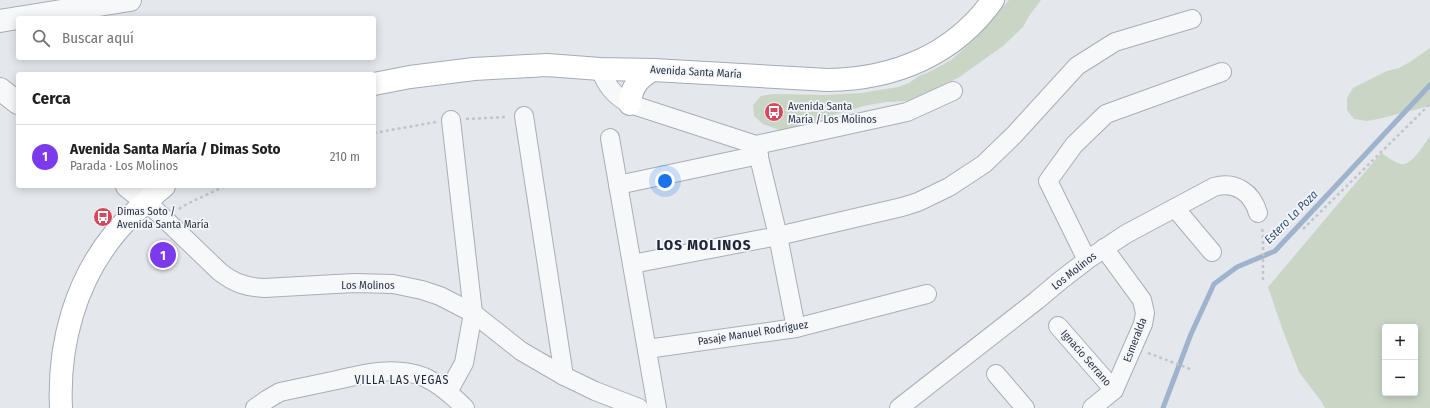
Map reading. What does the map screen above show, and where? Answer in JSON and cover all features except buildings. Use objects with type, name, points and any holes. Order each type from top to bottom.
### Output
[{"type":"main road","name":"Avenida Santa María","points":[[376,84],[410,77],[474,69],[547,65],[600,69],[653,70],[848,80],[889,73],[927,58],[945,47],[975,21],[993,0]]},
{"type":"main road","points":[[630,104],[630,97],[635,85],[646,74],[653,70]]},
{"type":"main road","points":[[61,408],[64,352],[69,324],[81,289],[91,269],[107,244],[130,216],[162,188]]},
{"type":"street","points":[[28,16],[94,3],[130,0]]},
{"type":"street","points":[[0,21],[16,18]]},
{"type":"street","points":[[632,264],[778,236],[918,202],[950,187],[984,164],[1000,150],[1077,66],[1115,42],[1192,19]]},
{"type":"street","points":[[600,69],[608,86],[620,98],[630,104],[758,150]]},
{"type":"street","points":[[1087,260],[1048,181],[1056,169],[1074,145],[1106,114],[1222,72]]},
{"type":"street","points":[[0,89],[16,101]]},
{"type":"street","points":[[618,184],[907,112],[953,90]]},
{"type":"street","points":[[524,116],[564,376]]},
{"type":"street","points":[[448,392],[464,363],[473,313],[451,120]]},
{"type":"street","points":[[610,138],[657,408]]},
{"type":"street","points":[[758,150],[778,236],[796,328]]},
{"type":"street","name":"Los Molinos","points":[[899,408],[1087,260],[1126,234],[1214,187],[1228,185],[1234,186],[1248,193],[1258,213]]},
{"type":"street","points":[[130,188],[146,201]]},
{"type":"street","name":"Los Molinos","points":[[146,201],[220,272],[229,279],[240,284],[264,288],[354,284],[393,284],[422,290],[440,296],[473,313],[521,351],[564,376],[594,391],[639,408]]},
{"type":"street","points":[[1175,208],[1212,252]]},
{"type":"street","name":"Esmeralda","points":[[1092,408],[1114,390],[1143,324],[1145,313],[1145,306],[1139,294],[1104,248]]},
{"type":"street","name":"Pasaje Manuel Rodríguez","points":[[647,349],[796,328],[927,294]]},
{"type":"street","name":"Ignacio Serrano","points":[[1058,326],[1114,390]]},
{"type":"street","points":[[255,408],[280,392],[380,371],[397,371],[424,377],[448,392],[465,408]]},
{"type":"street","points":[[996,374],[1025,408]]},
{"type":"path","points":[[1304,229],[1430,104]]},
{"type":"path","points":[[166,220],[183,206],[221,188]]},
{"type":"path","points":[[1263,233],[1263,281]]},
{"type":"path","points":[[1158,357],[1193,370]]},
{"type":"green space","points":[[1009,0],[1041,0],[1023,27],[1003,46],[958,78],[944,84],[933,92],[909,101],[886,102],[863,106],[785,132],[763,124],[754,116],[753,105],[761,96],[774,94],[824,95],[861,93],[898,87],[909,83],[919,76],[951,60],[978,36]]},
{"type":"green space","points":[[1430,48],[1430,106],[1367,121],[1354,119],[1347,110],[1347,98],[1353,88],[1387,71],[1399,68]]},
{"type":"green space","points":[[1430,136],[1430,408],[1325,408],[1299,372],[1268,287],[1381,153],[1396,162],[1405,164],[1409,162]]},
{"type":"waterway","name":"Estero La Poza","points":[[1163,408],[1191,334],[1214,284],[1237,267],[1275,251],[1430,85]]},
{"type":"place","name":"Avenida Santa María / Los Molinos","points":[[774,112]]},
{"type":"place","name":"Dimas Soto / Avenida Santa María","points":[[103,217]]},
{"type":"place","name":"Avenida Santa María / Dimas Soto","points":[[163,255]]},
{"type":"district","name":"LOS MOLINOS","points":[[704,245]]},
{"type":"district","name":"VILLA LAS VEGAS","points":[[402,380]]}]
